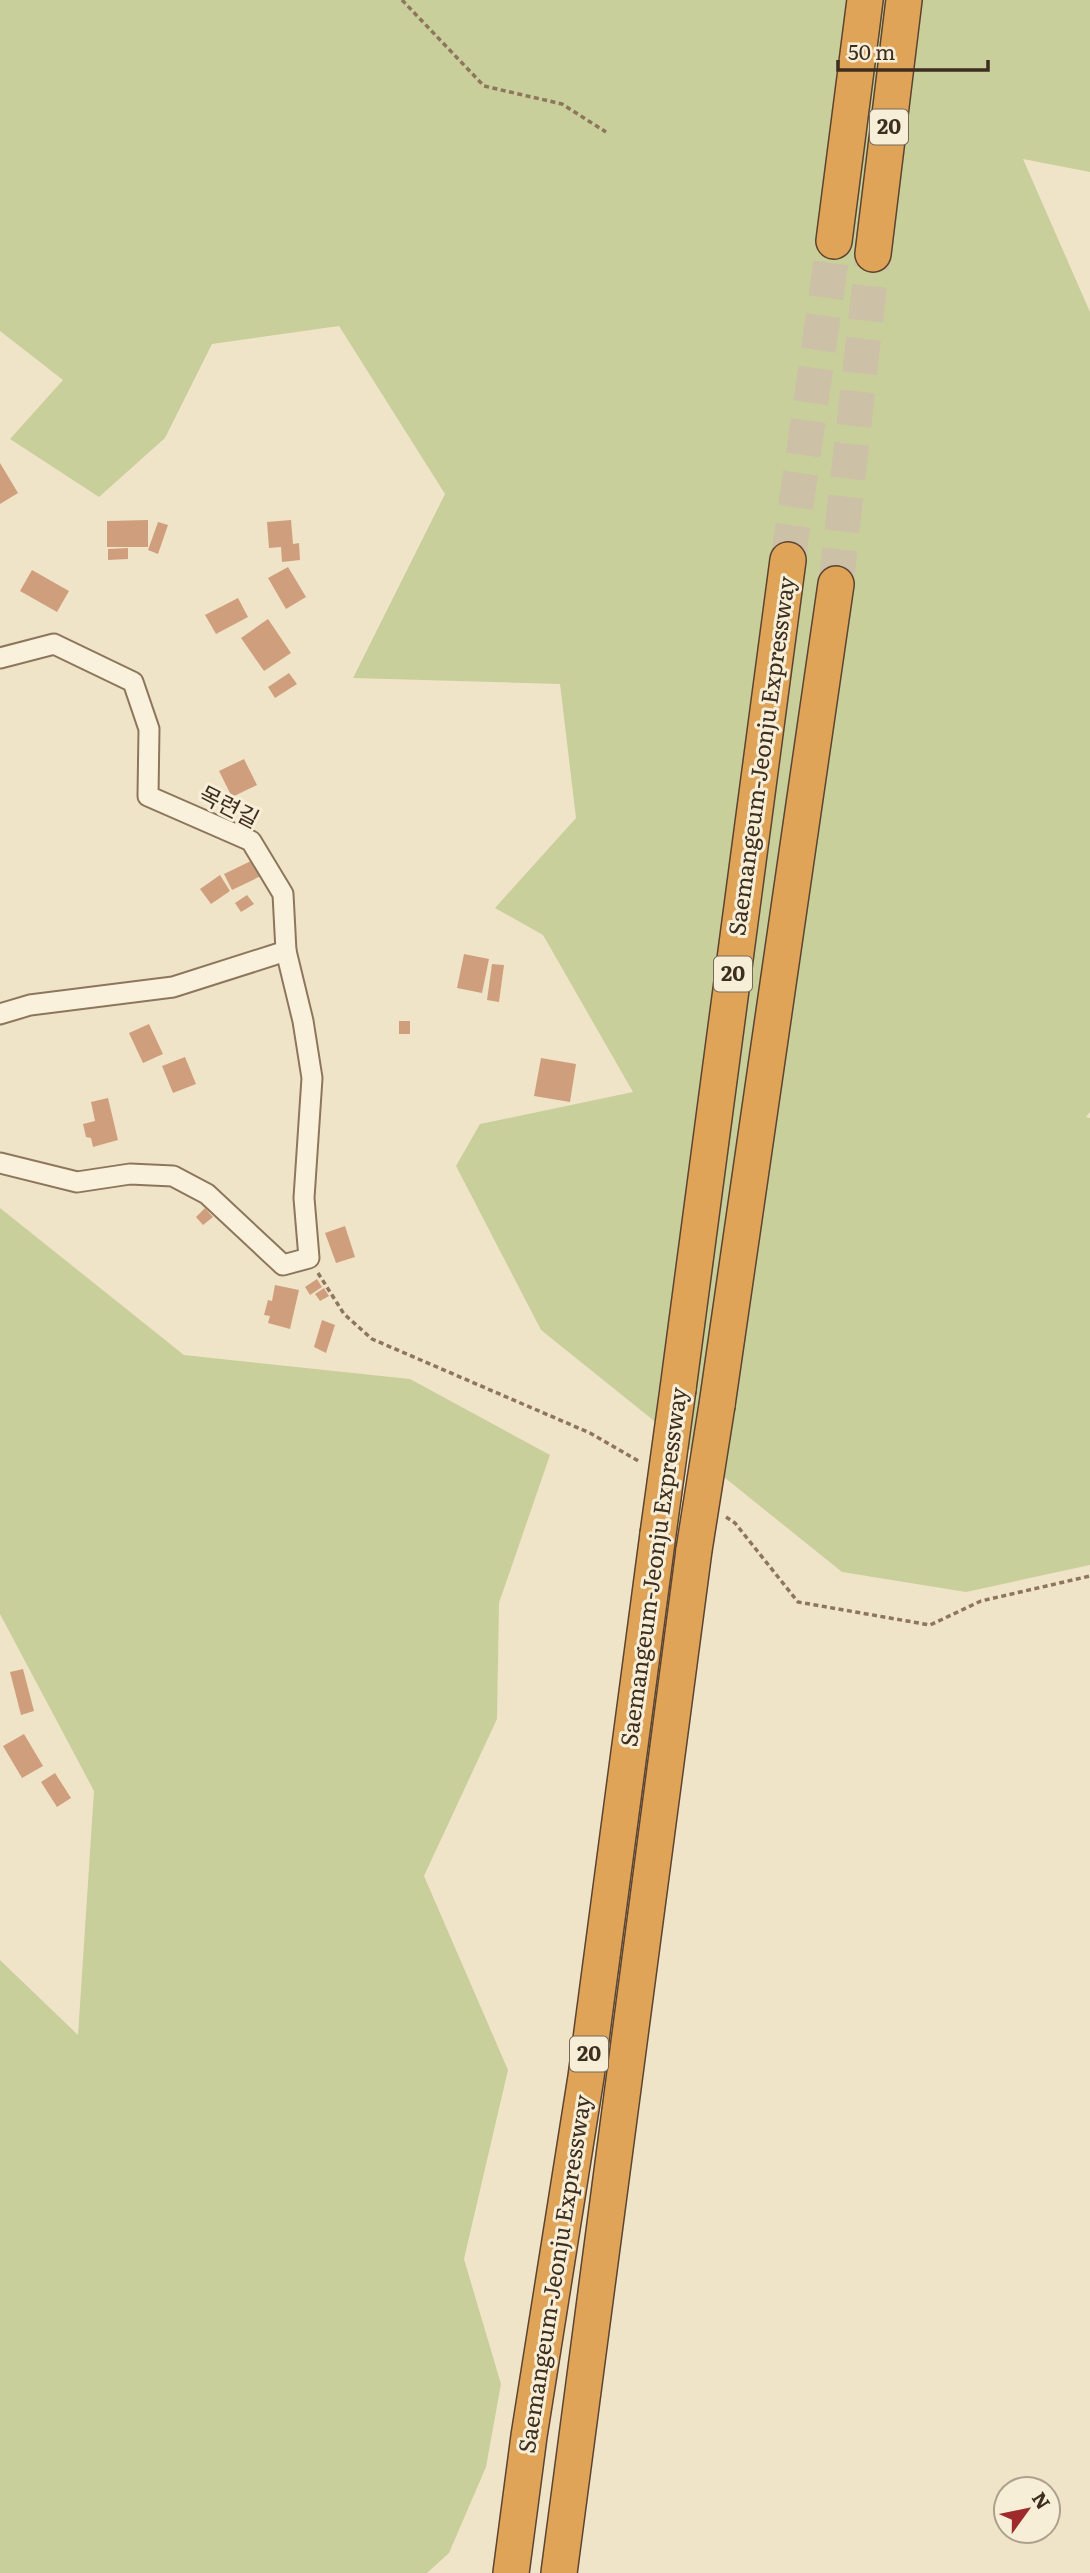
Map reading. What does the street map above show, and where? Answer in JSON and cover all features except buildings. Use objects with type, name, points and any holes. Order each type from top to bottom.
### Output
[{"type":"highway","name":"20","points":[[834,241],[864,0]]},
{"type":"highway","name":"20","points":[[873,254],[904,0]]},
{"type":"highway","name":"Saemangeum-Jeonju Expressway","points":[[511,2573],[529,2436],[586,2077],[788,560]]},
{"type":"highway","name":"Saemangeum-Jeonju Expressway","points":[[559,2573],[694,1550],[836,584]]},
{"type":"highway","points":[[486,2573],[529,2436]]},
{"type":"street","name":"목련길","points":[[0,658],[54,644],[133,682],[149,729],[148,796],[251,841],[283,894],[286,951],[303,1021],[312,1078],[304,1198],[309,1258],[283,1265],[207,1194],[173,1175],[130,1174],[77,1182],[0,1163]]},
{"type":"street","points":[[0,1014],[30,1005],[173,987],[286,951]]},
{"type":"path","points":[[402,0],[484,86],[562,104],[606,132]]},
{"type":"green space","points":[[0,0],[1090,0],[1090,172],[1023,159],[1090,312],[1090,1112],[1086,1117],[1090,1118],[1090,1565],[966,1592],[842,1572],[541,1330],[456,1166],[480,1124],[633,1092],[543,935],[495,908],[576,818],[560,684],[353,678],[445,494],[339,326],[212,344],[165,438],[99,497],[10,439],[63,380],[0,331]]},
{"type":"green space","points":[[0,1208],[184,1355],[410,1379],[550,1455],[499,1603],[497,1719],[424,1876],[508,2070],[464,2259],[501,2384],[486,2467],[449,2553],[427,2573],[0,2573],[0,1960],[78,2035],[94,1791],[0,1614]]},
{"type":"tunnel","points":[[788,560],[834,241]]},
{"type":"tunnel","points":[[836,584],[873,254]]}]
